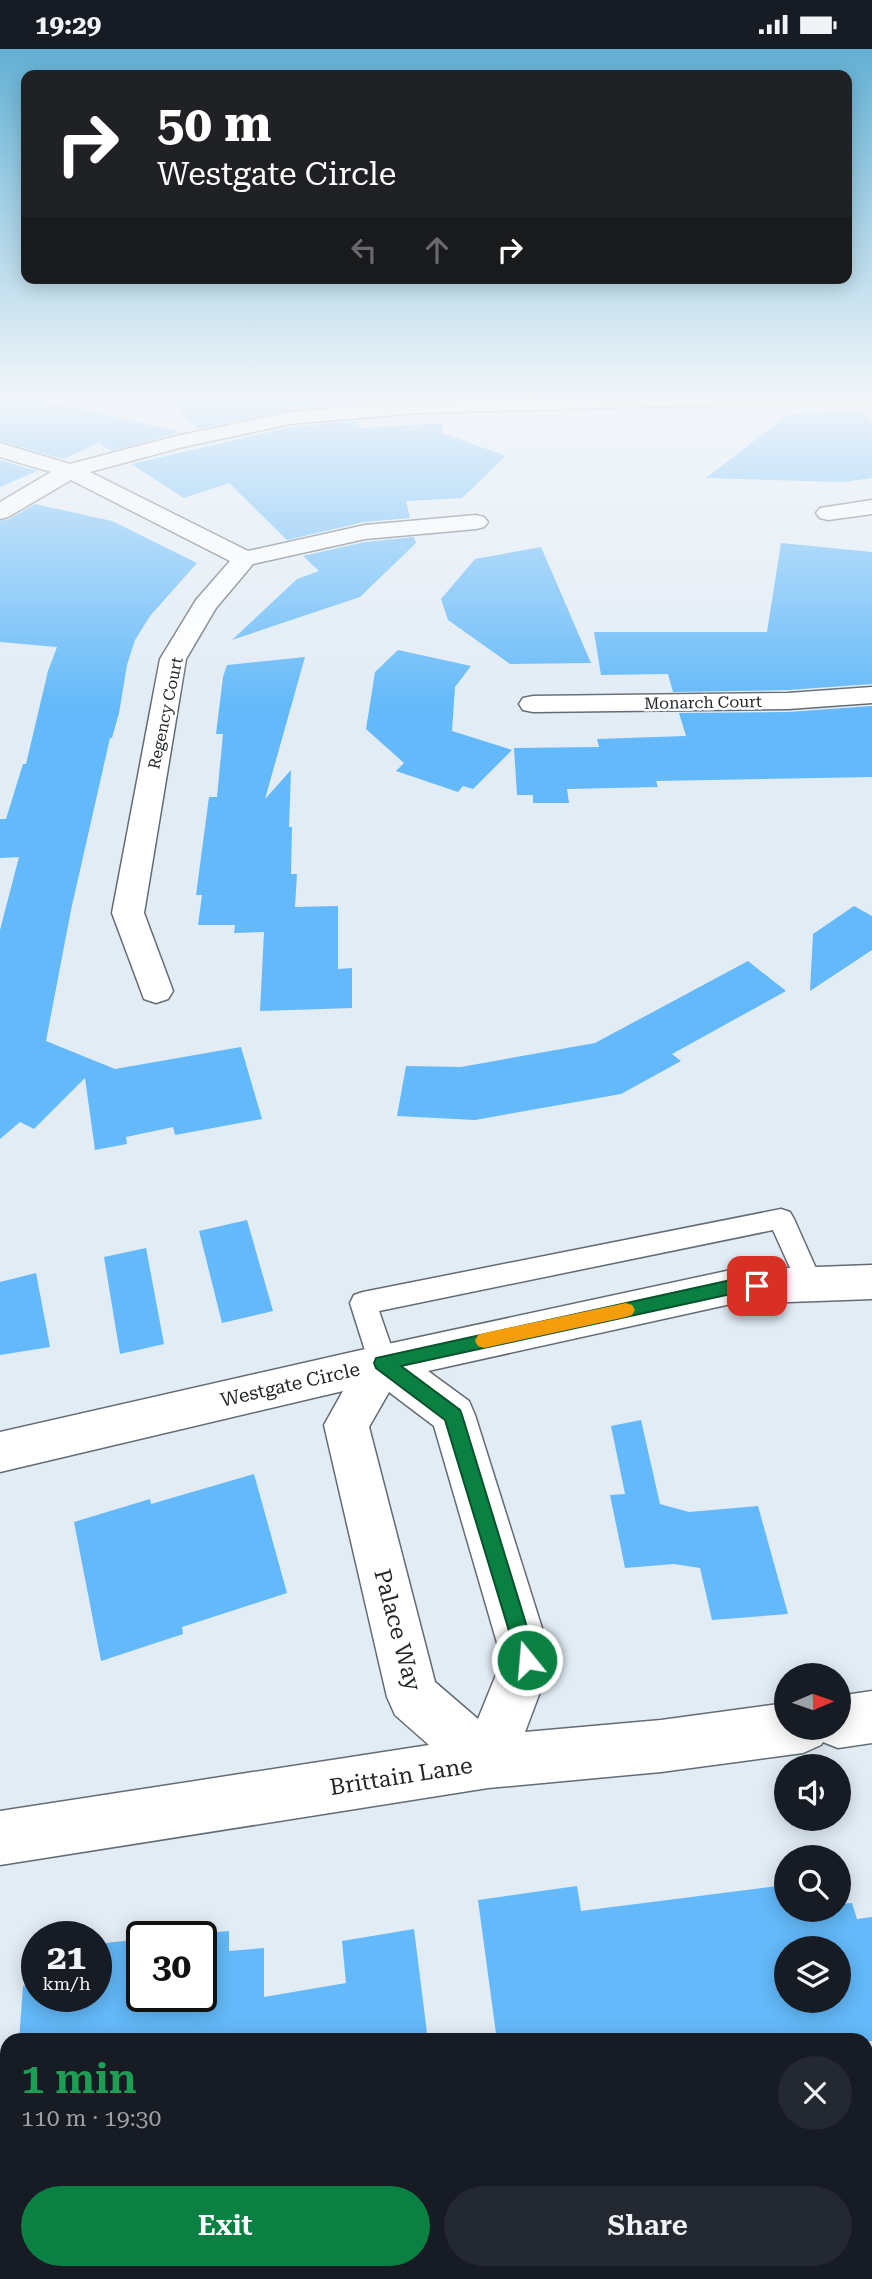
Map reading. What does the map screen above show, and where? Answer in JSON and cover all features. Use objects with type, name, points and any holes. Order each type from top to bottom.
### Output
[{"type":"street","points":[[0,512],[22,499]]},
{"type":"street","points":[[126,499],[245,559],[365,533],[476,522]]},
{"type":"street","points":[[828,513],[872,507]]},
{"type":"street","name":"Regency Court","points":[[156,991],[128,913],[173,659],[205,605],[245,559]]},
{"type":"street","name":"Monarch Court","points":[[533,704],[788,701],[872,695]]},
{"type":"street","name":"Westgate Circle","points":[[0,1452],[383,1363],[731,1287],[872,1282]]},
{"type":"street","points":[[383,1363],[453,1415],[527,1660],[488,1762]]},
{"type":"street","name":"Palace Way","points":[[383,1363],[346,1425],[412,1697],[488,1762]]},
{"type":"street","points":[[851,1720],[872,1717]]},
{"type":"street","name":"Brittain Lane","points":[[0,1838],[488,1762],[661,1746],[774,1731]]},
{"type":"lane","points":[[383,1363],[363,1303],[781,1219],[810,1284]]},
{"type":"building","points":[[245,499],[442,499],[406,501],[410,518],[364,522],[287,540]]},
{"type":"building","points":[[35,504],[112,521],[197,563],[150,616],[135,640],[127,665],[119,713],[110,738],[71,910],[46,1041],[115,1069],[241,1047],[262,1119],[175,1135],[173,1127],[126,1137],[127,1144],[95,1150],[85,1078],[34,1129],[20,1122],[0,1139],[0,930],[19,857],[0,858],[0,819],[6,819],[23,764],[26,764],[48,671],[57,647],[0,642],[0,521],[9,519]]},
{"type":"building","points":[[414,537],[416,543],[360,597],[232,640],[297,579],[319,571],[303,556],[365,542]]},
{"type":"building","points":[[781,543],[872,552],[872,684],[788,690],[673,692],[668,674],[601,675],[594,632],[767,632]]},
{"type":"building","points":[[541,547],[591,663],[510,664],[448,620],[441,599],[475,559]]},
{"type":"building","points":[[398,650],[471,666],[455,687],[452,731],[512,750],[473,789],[463,786],[458,792],[396,771],[404,763],[366,729],[375,672]]},
{"type":"building","points":[[305,657],[265,799],[291,770],[289,827],[292,827],[291,874],[297,874],[295,907],[338,906],[338,969],[352,968],[352,1008],[260,1011],[264,932],[234,933],[235,925],[198,925],[202,895],[196,895],[209,797],[217,797],[223,734],[216,734],[223,677],[227,665]]},
{"type":"building","points":[[872,706],[872,777],[656,781],[658,787],[567,789],[569,803],[533,803],[533,795],[517,795],[514,748],[599,747],[597,739],[686,736],[679,713],[788,712]]},
{"type":"building","points":[[854,906],[872,916],[872,950],[810,991],[813,934]]},
{"type":"building","points":[[748,961],[786,991],[672,1054],[681,1061],[621,1094],[475,1120],[397,1116],[406,1066],[461,1067],[595,1043]]},
{"type":"building","points":[[247,1220],[273,1311],[222,1323],[199,1231]]},
{"type":"building","points":[[146,1248],[164,1344],[120,1354],[104,1257]]},
{"type":"building","points":[[36,1273],[50,1347],[0,1355],[0,1282]]},
{"type":"building","points":[[641,1420],[660,1504],[689,1512],[758,1506],[788,1614],[712,1620],[700,1568],[674,1564],[625,1568],[610,1495],[625,1494],[611,1426]]},
{"type":"building","points":[[254,1474],[287,1593],[182,1627],[183,1634],[101,1661],[74,1522],[150,1499],[151,1504]]},
{"type":"building","points":[[577,1886],[581,1911],[774,1887],[774,1922],[851,1922],[852,1903],[857,1919],[872,1917],[872,2033],[496,2033],[478,1900]]},
{"type":"building","points":[[414,1929],[427,2033],[20,2033],[21,2012],[112,2012],[112,1942],[126,1941],[126,2012],[217,2012],[217,1932],[229,1931],[229,1951],[264,1948],[264,1997],[346,1983],[342,1941]]},
{"type":"slow traffic","points":[[484,1341],[626,1310]]},
{"type":"route","points":[[527,1660],[453,1415],[383,1363],[731,1287],[757,1286]]}]
